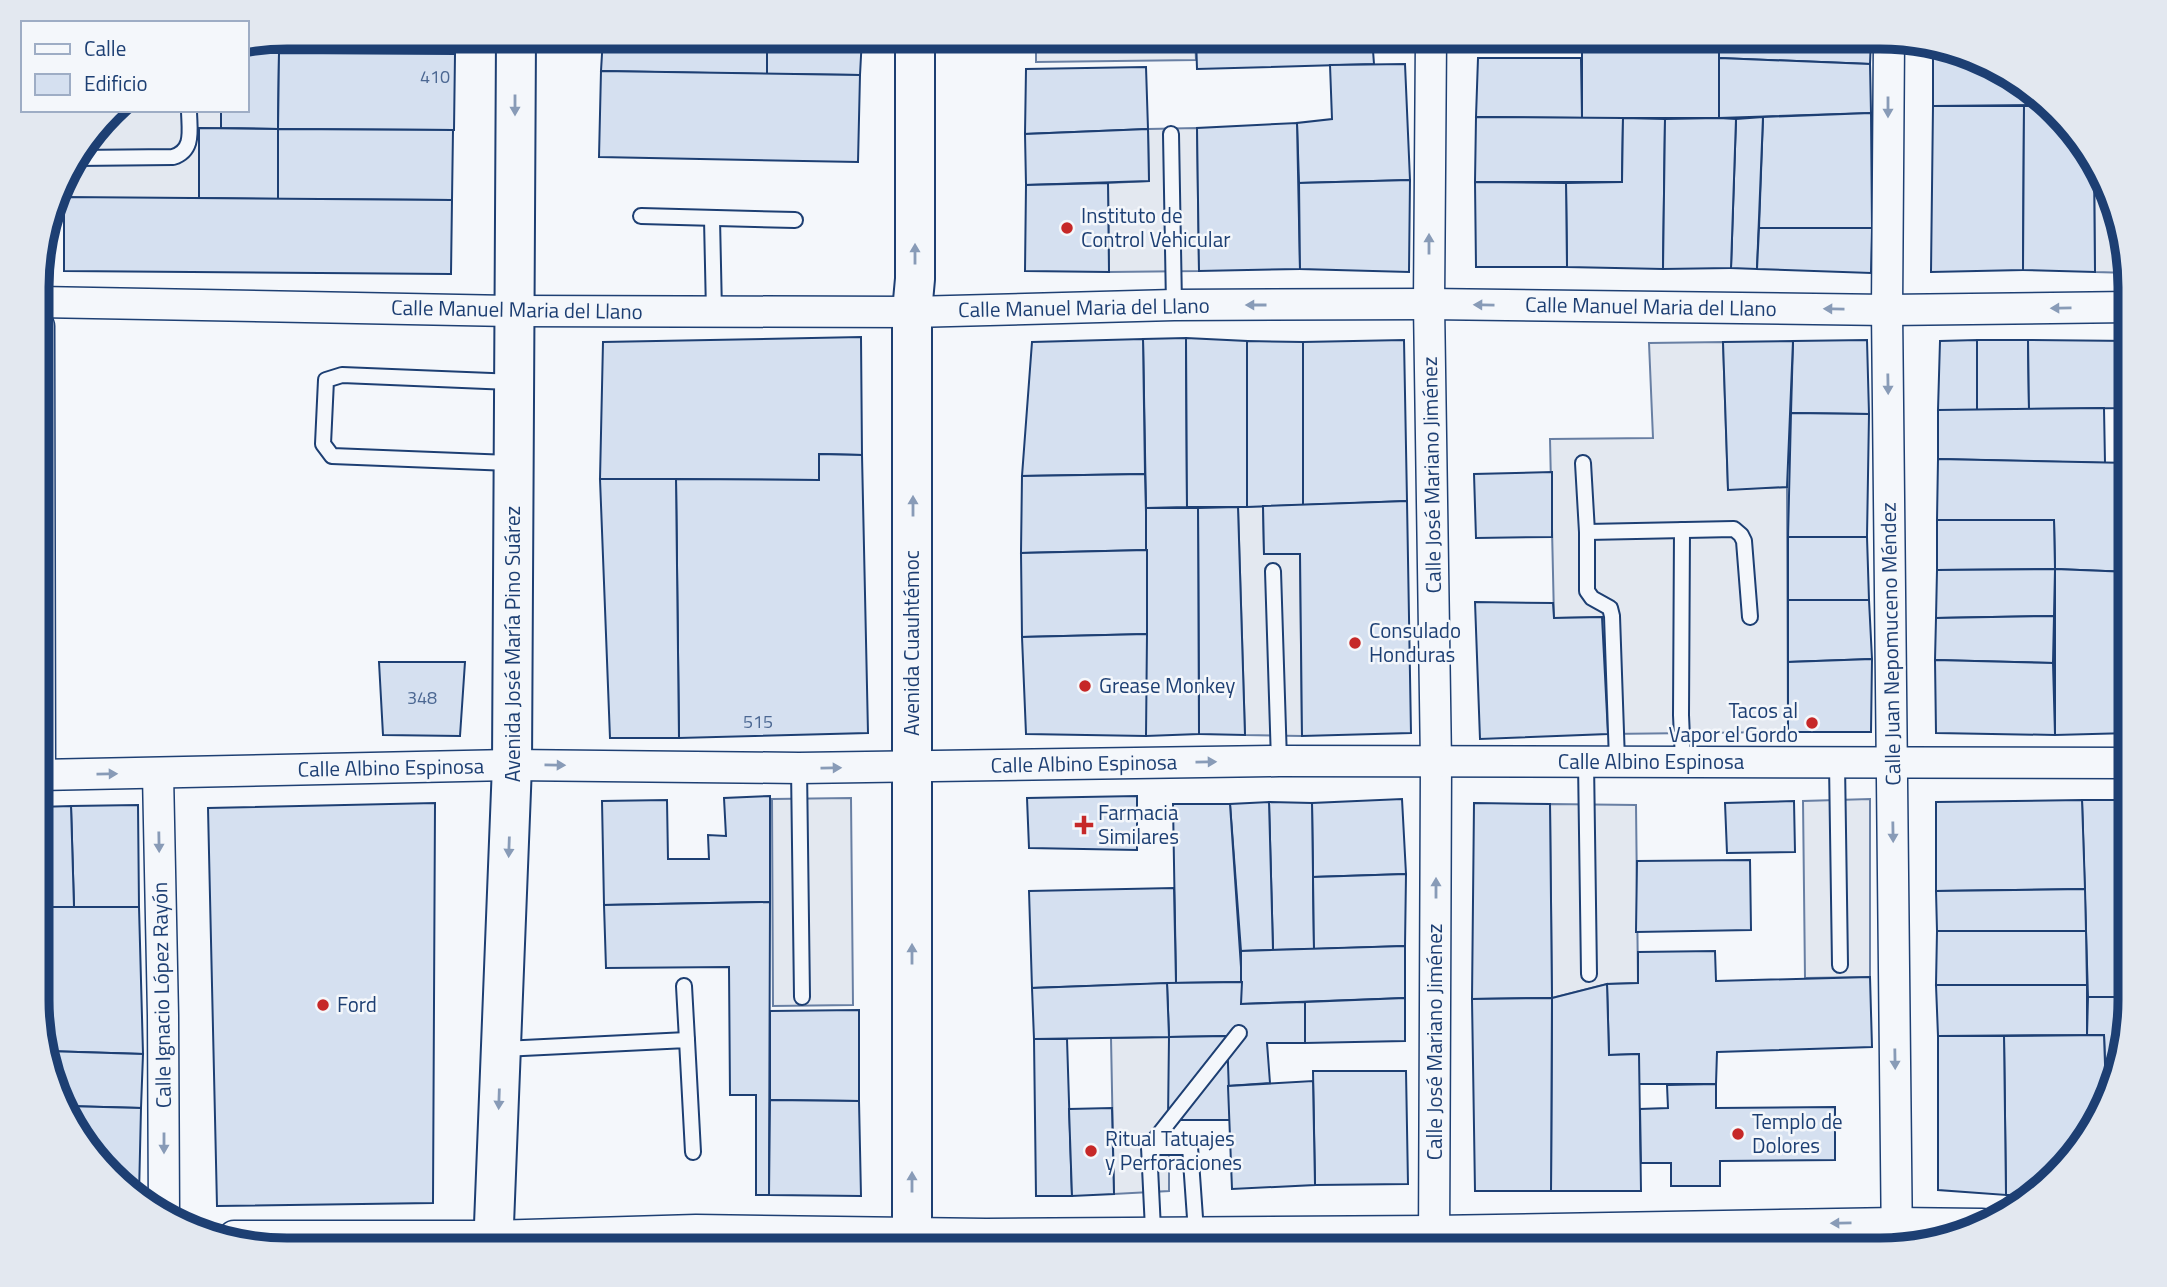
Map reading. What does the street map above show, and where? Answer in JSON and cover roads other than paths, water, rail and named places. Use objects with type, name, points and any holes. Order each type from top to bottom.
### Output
[{"type":"highway","name":"Avenida José María Pino Suárez","points":[[493,1238],[513,765],[516,49]]},
{"type":"highway","name":"Avenida Cuauhtémoc","points":[[911,1238],[912,312],[915,279],[915,49]]},
{"type":"street","name":"Calle José Mariano Jiménez","points":[[1431,49],[1429,304],[1436,762],[1434,1237]]},
{"type":"street","name":"Calle Juan Nepomuceno Méndez","points":[[1889,50],[1887,310],[1896,1236]]},
{"type":"street","name":"Calle Manuel Maria del Llano","points":[[49,302],[714,312],[912,312],[1174,305],[1429,304],[1887,310],[2117,307]]},
{"type":"street","name":"Calle Albino Espinosa","points":[[49,775],[513,765],[799,768],[1279,761],[2117,763]]},
{"type":"street","name":"Calle Ignacio López Rayón","points":[[158,774],[164,1203]]},
{"type":"street","points":[[574,1238],[696,1230],[846,1238]]},
{"type":"street","points":[[1772,1237],[1896,1236],[1937,1230]]},
{"type":"street","points":[[1170,1237],[1196,1232],[1355,1237]]},
{"type":"street","points":[[948,1238],[986,1234],[1070,1238]]},
{"type":"street","points":[[272,1237],[308,1238]]},
{"type":"lane","points":[[87,158],[183,154],[189,145],[189,112]]},
{"type":"lane","points":[[1171,134],[1174,305]]},
{"type":"lane","points":[[641,216],[795,220]]},
{"type":"lane","points":[[712,219],[714,312]]},
{"type":"lane","points":[[514,383],[342,374],[326,380],[323,444],[332,456],[514,463]]},
{"type":"lane","points":[[1583,463],[1588,595],[1610,608],[1611,612],[1617,761]]},
{"type":"lane","points":[[1587,532],[1729,528],[1741,535],[1751,617]]},
{"type":"lane","points":[[1682,530],[1683,761]]},
{"type":"lane","points":[[1273,571],[1279,761]]},
{"type":"lane","points":[[1586,762],[1589,974]]},
{"type":"lane","points":[[1838,764],[1840,965]]},
{"type":"lane","points":[[799,768],[802,997]]},
{"type":"lane","points":[[684,986],[693,1152]]},
{"type":"lane","points":[[1153,1237],[1149,1147],[1239,1033]]},
{"type":"lane","points":[[501,1049],[687,1040]]},
{"type":"lane","points":[[1149,1147],[1190,1147],[1196,1232]]},
{"type":"place","name":"Instituto de Control Vehicular","points":[[1067,228]]},
{"type":"place","name":"Consulado Honduras","points":[[1355,643]]},
{"type":"place","name":"Grease Monkey","points":[[1085,686]]},
{"type":"place","name":"Tacos al Vapor el Gordo","points":[[1812,723]]},
{"type":"place","name":"Farmacia Similares","points":[[1084,825]]},
{"type":"place","name":"Ford","points":[[323,1005]]},
{"type":"place","name":"Templo de Dolores","points":[[1738,1134]]},
{"type":"place","name":"Ritual Tatuajes y Perforaciones","points":[[1091,1151]]}]
